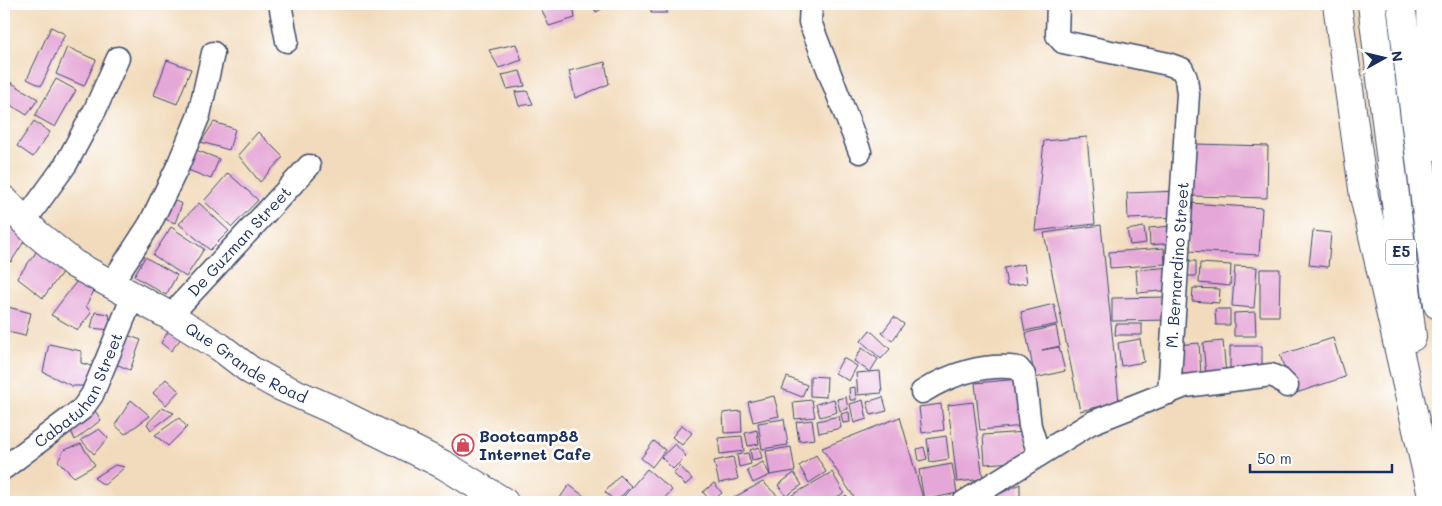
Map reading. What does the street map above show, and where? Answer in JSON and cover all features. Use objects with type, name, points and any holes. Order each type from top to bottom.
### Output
[{"type":"main road","points":[[1337,4],[1364,196],[1433,501]]},
{"type":"main road","name":"E5","points":[[1372,4],[1433,501]]},
{"type":"main road","name":"E5","points":[[1401,4],[1438,306]]},
{"type":"main road","points":[[1431,4],[1434,270]]},
{"type":"main road","name":"Que Grande Road","points":[[4,200],[24,222],[74,264],[170,316],[220,347],[250,370],[279,386],[329,408],[444,465],[504,502]]},
{"type":"street","points":[[280,4],[288,41]]},
{"type":"street","points":[[811,4],[810,22],[860,152]]},
{"type":"street","name":"M. Bernardino Street","points":[[1058,4],[1057,35],[1063,42],[1168,64],[1182,69],[1186,78],[1188,94],[1169,393]]},
{"type":"street","name":"Cabatuhan Street","points":[[4,468],[82,409],[92,395],[122,290],[199,115],[213,53]]},
{"type":"street","points":[[24,222],[66,164],[95,110],[118,58]]},
{"type":"street","name":"De Guzman Street","points":[[170,316],[309,166]]},
{"type":"street","points":[[922,392],[942,380],[972,370],[1000,366],[1018,368],[1024,375],[1030,426],[1039,455]]},
{"type":"street","points":[[964,502],[1092,423],[1169,393],[1198,383],[1271,375],[1280,379],[1287,386]]},
{"type":"building","points":[[573,4],[575,18],[549,26],[541,8]]},
{"type":"building","points":[[593,4],[611,4],[596,12]]},
{"type":"building","points":[[651,4],[665,4],[667,13],[651,13]]},
{"type":"building","points":[[775,4],[795,4],[791,9]]},
{"type":"building","points":[[51,27],[65,34],[41,86],[27,79]]},
{"type":"building","points":[[516,44],[522,60],[499,68],[489,50]]},
{"type":"building","points":[[67,47],[96,60],[84,86],[56,74]]},
{"type":"building","points":[[167,60],[191,69],[177,104],[154,95]]},
{"type":"building","points":[[605,62],[609,84],[575,98],[569,71]]},
{"type":"building","points":[[520,71],[525,86],[507,89],[502,75]]},
{"type":"building","points":[[56,79],[76,90],[55,127],[35,116]]},
{"type":"building","points":[[10,82],[38,99],[27,115],[4,101],[4,92]]},
{"type":"building","points":[[527,91],[533,104],[519,106],[515,92]]},
{"type":"building","points":[[34,121],[50,132],[33,157],[17,146]]},
{"type":"building","points":[[214,122],[235,129],[229,150],[201,142]]},
{"type":"building","points":[[258,132],[283,157],[260,182],[238,155]]},
{"type":"building","points":[[1087,137],[1095,224],[1035,231],[1044,141]]},
{"type":"building","points":[[1194,144],[1268,146],[1267,198],[1193,196]]},
{"type":"building","points":[[196,150],[219,159],[211,179],[183,168]]},
{"type":"building","points":[[228,173],[258,200],[232,227],[204,201]]},
{"type":"building","points":[[1179,191],[1180,217],[1128,219],[1127,193]]},
{"type":"building","points":[[168,198],[182,204],[175,223],[160,217]]},
{"type":"building","points":[[199,203],[229,231],[210,250],[179,224]]},
{"type":"building","points":[[1190,203],[1262,208],[1259,255],[1188,251]]},
{"type":"building","points":[[10,219],[30,232],[11,262],[4,257],[4,228]]},
{"type":"building","points":[[1101,225],[1119,402],[1080,411],[1044,233]]},
{"type":"building","points":[[1172,226],[1173,243],[1150,245],[1149,228]]},
{"type":"building","points":[[171,227],[204,249],[186,277],[153,255]]},
{"type":"building","points":[[1144,227],[1146,243],[1130,245],[1127,230]]},
{"type":"building","points":[[1313,231],[1331,233],[1328,267],[1309,265]]},
{"type":"building","points":[[40,247],[66,267],[43,298],[17,278]]},
{"type":"building","points":[[1164,248],[1165,264],[1110,268],[1109,252]]},
{"type":"building","points":[[145,257],[177,275],[166,295],[134,276]]},
{"type":"building","points":[[1188,261],[1196,261],[1196,276],[1187,276]]},
{"type":"building","points":[[1200,263],[1231,265],[1230,286],[1199,283]]},
{"type":"building","points":[[1024,264],[1027,283],[1007,286],[1004,268]]},
{"type":"building","points":[[1235,266],[1257,267],[1254,308],[1232,306]]},
{"type":"building","points":[[1171,267],[1172,290],[1138,293],[1136,270]]},
{"type":"building","points":[[1260,269],[1280,269],[1279,316],[1260,316]]},
{"type":"building","points":[[79,278],[96,287],[86,306],[91,313],[78,330],[51,315]]},
{"type":"building","points":[[1193,288],[1220,289],[1219,303],[1192,301]]},
{"type":"building","points":[[1170,297],[1171,320],[1112,321],[1112,298]]},
{"type":"building","points":[[1054,304],[1058,324],[1025,331],[1021,312]]},
{"type":"building","points":[[4,306],[31,313],[25,336],[4,331]]},
{"type":"building","points":[[1215,309],[1230,309],[1230,325],[1216,325]]},
{"type":"building","points":[[95,312],[109,314],[111,330],[91,328]]},
{"type":"building","points":[[1255,312],[1256,336],[1234,336],[1234,313]]},
{"type":"building","points":[[894,317],[904,324],[892,341],[882,333]]},
{"type":"building","points":[[173,324],[186,332],[171,351],[161,343]]},
{"type":"building","points":[[1116,324],[1142,324],[1142,335],[1115,335]]},
{"type":"building","points":[[1056,326],[1060,346],[1042,350],[1059,347],[1065,371],[1035,378],[1026,333]]},
{"type":"building","points":[[870,330],[890,349],[881,359],[861,341]]},
{"type":"building","points":[[121,333],[141,340],[130,370],[111,362]]},
{"type":"building","points":[[1333,338],[1345,377],[1293,394],[1280,355]]},
{"type":"building","points":[[1140,339],[1144,362],[1121,366],[1118,343]]},
{"type":"building","points":[[1223,341],[1226,375],[1206,376],[1203,343]]},
{"type":"building","points":[[1199,343],[1201,374],[1179,375],[1176,345]]},
{"type":"building","points":[[49,344],[81,351],[81,363],[95,367],[89,386],[72,386],[43,372]]},
{"type":"building","points":[[1230,346],[1262,346],[1262,374],[1230,373]]},
{"type":"building","points":[[862,348],[878,359],[870,372],[854,361]]},
{"type":"building","points":[[843,358],[857,366],[849,381],[835,373]]},
{"type":"building","points":[[880,371],[882,393],[858,395],[856,373]]},
{"type":"building","points":[[810,376],[827,377],[826,397],[810,396]]},
{"type":"building","points":[[787,377],[807,385],[802,397],[782,389]]},
{"type":"building","points":[[166,379],[179,391],[166,405],[153,393]]},
{"type":"building","points":[[1020,379],[1024,426],[980,430],[975,383]]},
{"type":"building","points":[[855,387],[856,400],[850,400],[849,388]]},
{"type":"building","points":[[774,396],[779,416],[753,422],[748,402]]},
{"type":"building","points":[[846,397],[848,409],[840,411],[837,399]]},
{"type":"building","points":[[883,397],[887,411],[871,415],[867,402]]},
{"type":"building","points":[[834,399],[837,412],[820,417],[816,404]]},
{"type":"building","points":[[131,400],[150,416],[125,434],[115,425]]},
{"type":"building","points":[[812,400],[815,417],[795,419],[793,402]]},
{"type":"building","points":[[863,400],[867,419],[854,423],[850,404]]},
{"type":"building","points":[[973,402],[983,479],[957,482],[948,405]]},
{"type":"building","points":[[941,404],[944,430],[922,433],[919,407]]},
{"type":"building","points":[[92,406],[101,420],[75,440],[69,426]]},
{"type":"building","points":[[162,408],[174,413],[151,430],[147,424]]},
{"type":"building","points":[[741,411],[742,432],[724,433],[723,413]]},
{"type":"building","points":[[849,412],[850,422],[843,423],[841,414]]},
{"type":"building","points":[[839,416],[841,428],[819,433],[817,421]]},
{"type":"building","points":[[900,417],[924,502],[857,502],[822,448]]},
{"type":"building","points":[[179,418],[187,427],[168,446],[155,435]]},
{"type":"building","points":[[784,419],[788,445],[762,449],[758,423]]},
{"type":"building","points":[[812,420],[815,439],[799,441],[796,422]]},
{"type":"building","points":[[682,425],[692,433],[682,445],[672,437]]},
{"type":"building","points":[[99,429],[108,438],[94,454],[81,440]]},
{"type":"building","points":[[757,430],[759,444],[748,446],[745,433]]},
{"type":"building","points":[[1025,432],[1027,461],[985,464],[983,435]]},
{"type":"building","points":[[742,436],[744,451],[720,454],[718,438]]},
{"type":"building","points":[[946,436],[949,459],[930,462],[927,439]]},
{"type":"building","points":[[654,441],[665,450],[652,467],[641,458]]},
{"type":"building","points":[[81,444],[95,465],[74,477],[58,461],[64,450]]},
{"type":"building","points":[[675,444],[686,456],[673,469],[661,457]]},
{"type":"building","points":[[759,447],[762,458],[752,460],[750,450]]},
{"type":"building","points":[[791,447],[795,471],[770,475],[766,451]]},
{"type":"building","points":[[924,447],[927,459],[919,461],[917,449]]},
{"type":"building","points":[[748,453],[751,464],[739,467],[737,455]]},
{"type":"building","points":[[816,455],[826,472],[809,483],[799,466]]},
{"type":"building","points":[[733,457],[738,479],[719,483],[714,461]]},
{"type":"building","points":[[763,462],[770,475],[753,483],[747,470]]},
{"type":"building","points":[[952,464],[957,493],[924,500],[919,470]]},
{"type":"building","points":[[115,465],[125,467],[104,485],[94,478]]},
{"type":"building","points":[[680,466],[692,479],[685,485],[673,473]]},
{"type":"building","points":[[647,469],[672,490],[661,502],[619,502]]},
{"type":"building","points":[[832,472],[844,493],[828,502],[792,502],[789,497]]},
{"type":"building","points":[[794,473],[802,485],[786,496],[778,485]]},
{"type":"building","points":[[620,475],[631,486],[616,502],[605,492]]},
{"type":"building","points":[[763,482],[784,502],[725,502],[755,486]]},
{"type":"building","points":[[714,483],[722,493],[711,502],[703,492]]},
{"type":"building","points":[[1020,484],[1020,502],[983,502]]},
{"type":"building","points":[[569,485],[592,502],[557,502]]},
{"type":"building","points":[[846,495],[852,502],[837,502]]},
{"type":"place","name":"Bootcamp88 Internet Cafe","points":[[463,445]]}]
